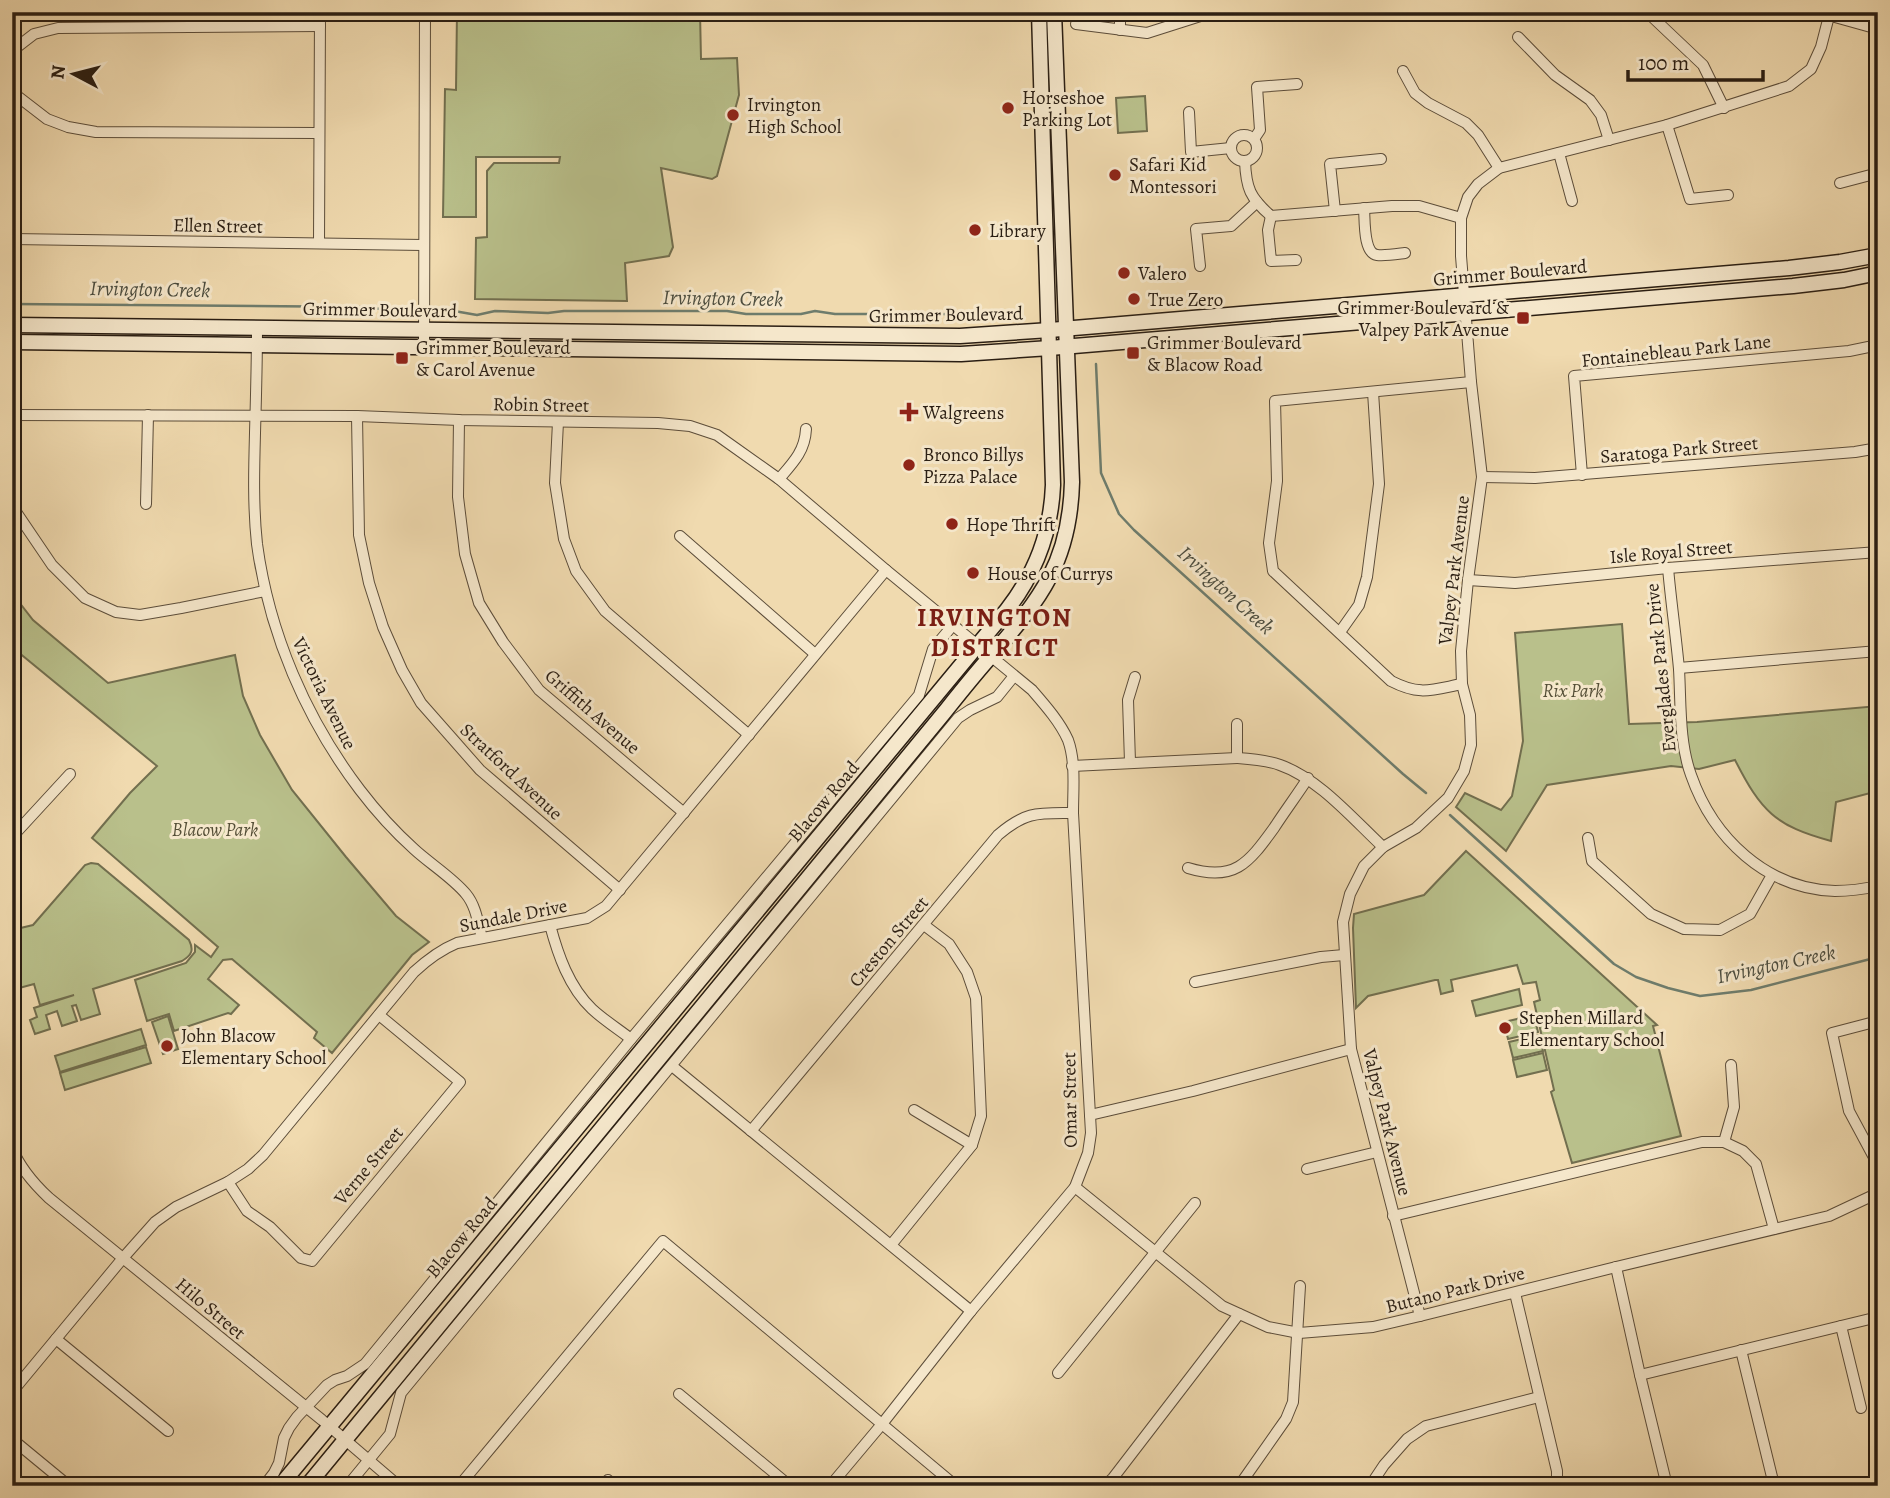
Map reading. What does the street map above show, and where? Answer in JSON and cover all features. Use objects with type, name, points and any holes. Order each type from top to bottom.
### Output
[{"type":"main road","name":"Blacow Road","points":[[281,1486],[977,646],[1024,587],[1038,560],[1051,515],[1053,485],[1039,12]]},
{"type":"main road","name":"Blacow Road","points":[[307,1486],[1039,598],[1054,570],[1065,539],[1072,482],[1054,12]]},
{"type":"main road","name":"Grimmer Boulevard","points":[[12,325],[960,336],[1789,268],[1878,255]]},
{"type":"main road","name":"Grimmer Boulevard","points":[[12,342],[961,354],[1793,286],[1878,273]]},
{"type":"street","points":[[319,243],[320,12]]},
{"type":"street","points":[[424,347],[425,12]]},
{"type":"street","points":[[1120,12],[1120,30]]},
{"type":"street","points":[[1076,24],[1147,33],[1213,12]]},
{"type":"street","points":[[1647,12],[1703,65],[1724,108]]},
{"type":"street","points":[[1816,12],[1878,29]]},
{"type":"street","name":"Valpey Park Avenue","points":[[1420,1316],[1351,1049],[1343,922],[1350,894],[1364,866],[1383,847],[1416,828],[1448,798],[1464,771],[1471,745],[1471,715],[1462,684],[1461,652],[1482,477],[1471,382],[1461,256],[1461,218],[1468,197],[1478,184],[1499,168],[1667,125],[1789,86],[1811,69],[1821,47],[1829,16]]},
{"type":"street","points":[[12,51],[34,34],[58,28],[320,26]]},
{"type":"street","points":[[1518,37],[1555,75],[1590,100],[1601,115],[1609,140]]},
{"type":"street","points":[[1403,71],[1415,93],[1466,123],[1478,135],[1499,168]]},
{"type":"street","points":[[1254,139],[1260,130],[1257,88],[1297,85]]},
{"type":"street","points":[[12,92],[47,119],[68,127],[96,132],[319,133]]},
{"type":"street","points":[[1189,113],[1191,152],[1231,148]]},
{"type":"street","points":[[1667,125],[1690,199],[1728,195]]},
{"type":"street","points":[[1240,135],[1249,135],[1254,139],[1257,145],[1254,157],[1241,161],[1234,156],[1231,148],[1233,140],[1240,135]]},
{"type":"street","points":[[1559,153],[1572,201]]},
{"type":"street","points":[[1335,211],[1330,164],[1381,159]]},
{"type":"street","points":[[1245,161],[1246,183],[1257,202],[1271,216],[1419,206],[1461,218]]},
{"type":"street","points":[[1840,183],[1878,173]]},
{"type":"street","points":[[1200,266],[1196,229],[1231,226],[1257,202]]},
{"type":"street","points":[[1364,208],[1367,245],[1371,253],[1405,253]]},
{"type":"street","points":[[1271,216],[1268,230],[1271,261],[1296,260]]},
{"type":"street","name":"Ellen Street","points":[[12,239],[423,246]]},
{"type":"street","name":"Victoria Avenue","points":[[257,327],[254,487],[257,543],[265,591],[285,657],[316,722],[343,768],[391,827],[465,892],[474,905],[482,938]]},
{"type":"street","name":"Fontainebleau Park Lane","points":[[1582,475],[1574,376],[1849,351],[1878,345]]},
{"type":"street","points":[[1462,684],[1424,692],[1408,690],[1391,681],[1273,571],[1269,543],[1277,481],[1275,401],[1471,382]]},
{"type":"street","points":[[1340,632],[1359,605],[1367,577],[1379,484],[1373,392]]},
{"type":"street","name":"Robin Street","points":[[12,415],[356,416],[690,426],[717,435],[779,479],[990,656]]},
{"type":"street","points":[[146,504],[148,415]]},
{"type":"street","name":"Stratford Avenue","points":[[356,416],[359,535],[369,583],[383,627],[402,670],[421,703],[480,770],[620,890]]},
{"type":"street","name":"Griffith Avenue","points":[[459,420],[458,497],[465,554],[479,603],[503,642],[539,690],[684,813]]},
{"type":"street","points":[[558,422],[555,483],[564,538],[576,571],[605,611],[748,735]]},
{"type":"street","points":[[779,479],[797,458],[805,442],[806,429]]},
{"type":"street","name":"Saratoga Park Street","points":[[1482,477],[1582,475],[1878,448]]},
{"type":"street","points":[[12,506],[52,565],[85,598],[116,612],[140,615],[265,591]]},
{"type":"street","points":[[680,536],[815,654]]},
{"type":"street","name":"Isle Royal Street","points":[[1468,580],[1516,583],[1878,552]]},
{"type":"street","name":"Everglades Park Drive","points":[[1668,568],[1683,735],[1690,773],[1706,812],[1736,850],[1772,875],[1807,887],[1836,891],[1878,886]]},
{"type":"street","name":"Sundale Drive","points":[[12,1392],[146,1230],[166,1213],[228,1182],[263,1155],[414,972],[427,960],[457,943],[587,918],[607,906],[886,570]]},
{"type":"street","name":"Blacow Road","points":[[264,1486],[279,1463],[289,1428],[305,1408],[327,1385],[365,1364],[919,695],[933,649],[953,625]]},
{"type":"street","points":[[1678,668],[1878,651]]},
{"type":"street","name":"Omar Street","points":[[830,1486],[1075,1187],[1088,1153],[1091,1133],[1072,766],[1068,740],[1032,690],[990,656]]},
{"type":"street","points":[[344,1486],[349,1484],[390,1434],[401,1393],[958,718],[997,697],[1014,676]]},
{"type":"street","points":[[1130,762],[1128,701],[1135,677]]},
{"type":"street","points":[[1237,724],[1237,758]]},
{"type":"street","points":[[1072,766],[1260,759],[1308,778],[1383,847]]},
{"type":"street","points":[[12,837],[70,774]]},
{"type":"street","points":[[1188,868],[1208,874],[1228,872],[1245,863],[1257,851],[1308,778]]},
{"type":"street","name":"Creston Street","points":[[751,1131],[998,835],[1014,821],[1029,815],[1073,813]]},
{"type":"street","points":[[1588,838],[1592,861],[1651,914],[1684,929],[1720,929],[1750,914],[1772,875]]},
{"type":"street","points":[[550,925],[563,967],[574,986],[590,1008],[631,1040]]},
{"type":"street","points":[[891,1245],[972,1145],[981,1115],[976,998],[967,972],[949,944],[924,925]]},
{"type":"street","points":[[1195,982],[1321,957],[1344,955]]},
{"type":"street","name":"Verne Street","points":[[228,1182],[247,1211],[270,1227],[301,1258],[312,1261],[460,1082],[379,1015]]},
{"type":"street","points":[[1878,1021],[1832,1032],[1849,1111],[1878,1165]]},
{"type":"street","points":[[1090,1115],[1351,1049]]},
{"type":"street","points":[[1724,1142],[1734,1107],[1731,1065]]},
{"type":"street","points":[[672,1066],[971,1311]]},
{"type":"street","points":[[914,1110],[972,1145]]},
{"type":"street","points":[[1393,1216],[1702,1142],[1724,1142],[1743,1151],[1756,1164],[1774,1229]]},
{"type":"street","name":"Hilo Street","points":[[12,1148],[37,1187],[399,1486]]},
{"type":"street","points":[[1307,1169],[1377,1153]]},
{"type":"street","name":"Butano Park Drive","points":[[1075,1187],[1222,1306],[1268,1326],[1298,1334],[1373,1327],[1515,1293],[1829,1216],[1878,1193]]},
{"type":"street","points":[[1058,1373],[1195,1203]]},
{"type":"street","points":[[459,1486],[663,1241],[956,1486]]},
{"type":"street","points":[[1616,1267],[1667,1486]]},
{"type":"street","points":[[1239,1486],[1286,1419],[1293,1402],[1300,1286]]},
{"type":"street","points":[[1515,1293],[1557,1471],[1557,1486]]},
{"type":"street","points":[[1105,1486],[1239,1314]]},
{"type":"street","points":[[1640,1375],[1878,1317]]},
{"type":"street","points":[[1841,1326],[1861,1408]]},
{"type":"street","points":[[56,1339],[168,1431]]},
{"type":"street","points":[[1741,1350],[1773,1480]]},
{"type":"street","points":[[679,1394],[790,1486]]},
{"type":"street","points":[[1370,1486],[1407,1439],[1426,1426],[1539,1397]]},
{"type":"street","points":[[12,1439],[69,1486]]},
{"type":"green space","points":[[457,12],[700,12],[701,59],[737,58],[739,95],[717,176],[712,179],[661,168],[673,247],[669,256],[625,263],[627,301],[475,299],[476,238],[487,237],[487,171],[494,163],[559,163],[560,157],[476,157],[476,217],[443,217],[445,89],[456,90]]},
{"type":"green space","points":[[1145,96],[1147,131],[1118,133],[1116,98]]},
{"type":"green space","name":"Blacow Park","points":[[12,593],[33,620],[108,683],[235,655],[243,696],[260,735],[292,790],[396,916],[429,942],[412,955],[332,1053],[314,1038],[317,1032],[232,959],[223,960],[208,979],[239,1005],[231,1014],[174,1031],[169,1014],[147,1021],[135,980],[186,963],[195,952],[195,945],[211,957],[218,947],[92,838],[157,766],[12,647]]},
{"type":"green space","name":"Rix Park","points":[[1622,624],[1629,724],[1697,722],[1878,706],[1878,791],[1836,802],[1831,841],[1796,829],[1772,814],[1753,792],[1735,760],[1699,769],[1671,766],[1547,785],[1506,851],[1456,807],[1465,793],[1501,810],[1512,796],[1523,741],[1515,633]]},
{"type":"green space","points":[[1466,851],[1657,1025],[1653,1026],[1681,1136],[1572,1163],[1551,1092],[1554,1090],[1534,1002],[1540,1000],[1536,982],[1523,984],[1517,965],[1451,980],[1453,991],[1441,994],[1438,980],[1435,980],[1368,996],[1356,1008],[1354,914],[1424,895]]},
{"type":"green space","points":[[98,864],[189,940],[191,952],[182,961],[93,989],[100,1014],[81,1020],[76,1005],[72,1006],[77,1021],[62,1026],[57,1011],[46,1015],[50,1029],[35,1034],[30,1020],[37,1017],[34,1008],[74,995],[40,1005],[34,984],[12,990],[12,930],[33,925],[85,865]]},
{"type":"green space","points":[[1519,989],[1522,1005],[1476,1016],[1472,1001]]},
{"type":"green space","points":[[1534,1015],[1538,1032],[1508,1039],[1504,1022]]},
{"type":"green space","points":[[168,1016],[178,1049],[163,1054],[152,1022]]},
{"type":"green space","points":[[141,1029],[146,1045],[60,1072],[55,1056]]},
{"type":"green space","points":[[1539,1035],[1543,1051],[1513,1058],[1509,1042]]},
{"type":"green space","points":[[146,1047],[151,1063],[65,1090],[60,1073]]},
{"type":"green space","points":[[1543,1053],[1547,1070],[1517,1077],[1513,1060]]},
{"type":"waterway","name":"Irvington Creek","points":[[12,304],[368,307],[399,312],[412,308]]},
{"type":"waterway","name":"Irvington Creek","points":[[437,308],[477,315],[495,311],[727,311],[746,314],[801,314],[815,311],[835,314],[943,314],[1009,319]]},
{"type":"waterway","name":"Irvington Creek","points":[[1096,364],[1101,473],[1119,514],[1426,793]]},
{"type":"waterway","name":"Irvington Creek","points":[[1450,815],[1614,964],[1636,977],[1668,988],[1700,996],[1751,990],[1878,957]]},
{"type":"place","name":"Horseshoe Parking Lot","points":[[1008,108]]},
{"type":"place","name":"Irvington High School","points":[[733,115]]},
{"type":"place","name":"Safari Kid Montessori","points":[[1115,175]]},
{"type":"place","name":"Library","points":[[975,230]]},
{"type":"place","name":"Valero","points":[[1124,273]]},
{"type":"place","name":"True Zero","points":[[1134,299]]},
{"type":"place","name":"Grimmer Boulevard & Valpey Park Avenue","points":[[1523,318]]},
{"type":"place","name":"Grimmer Boulevard & Blacow Road","points":[[1133,353]]},
{"type":"place","name":"Grimmer Boulevard & Carol Avenue","points":[[402,358]]},
{"type":"place","name":"Walgreens","points":[[909,412]]},
{"type":"place","name":"Bronco Billys Pizza Palace","points":[[909,465]]},
{"type":"place","name":"Hope Thrift","points":[[952,524]]},
{"type":"place","name":"House of Currys","points":[[973,573]]},
{"type":"place","name":"Stephen Millard Elementary School","points":[[1505,1028]]},
{"type":"place","name":"John Blacow Elementary School","points":[[167,1046]]},
{"type":"district","name":"IRVINGTON DISTRICT","points":[[995,632]]}]
